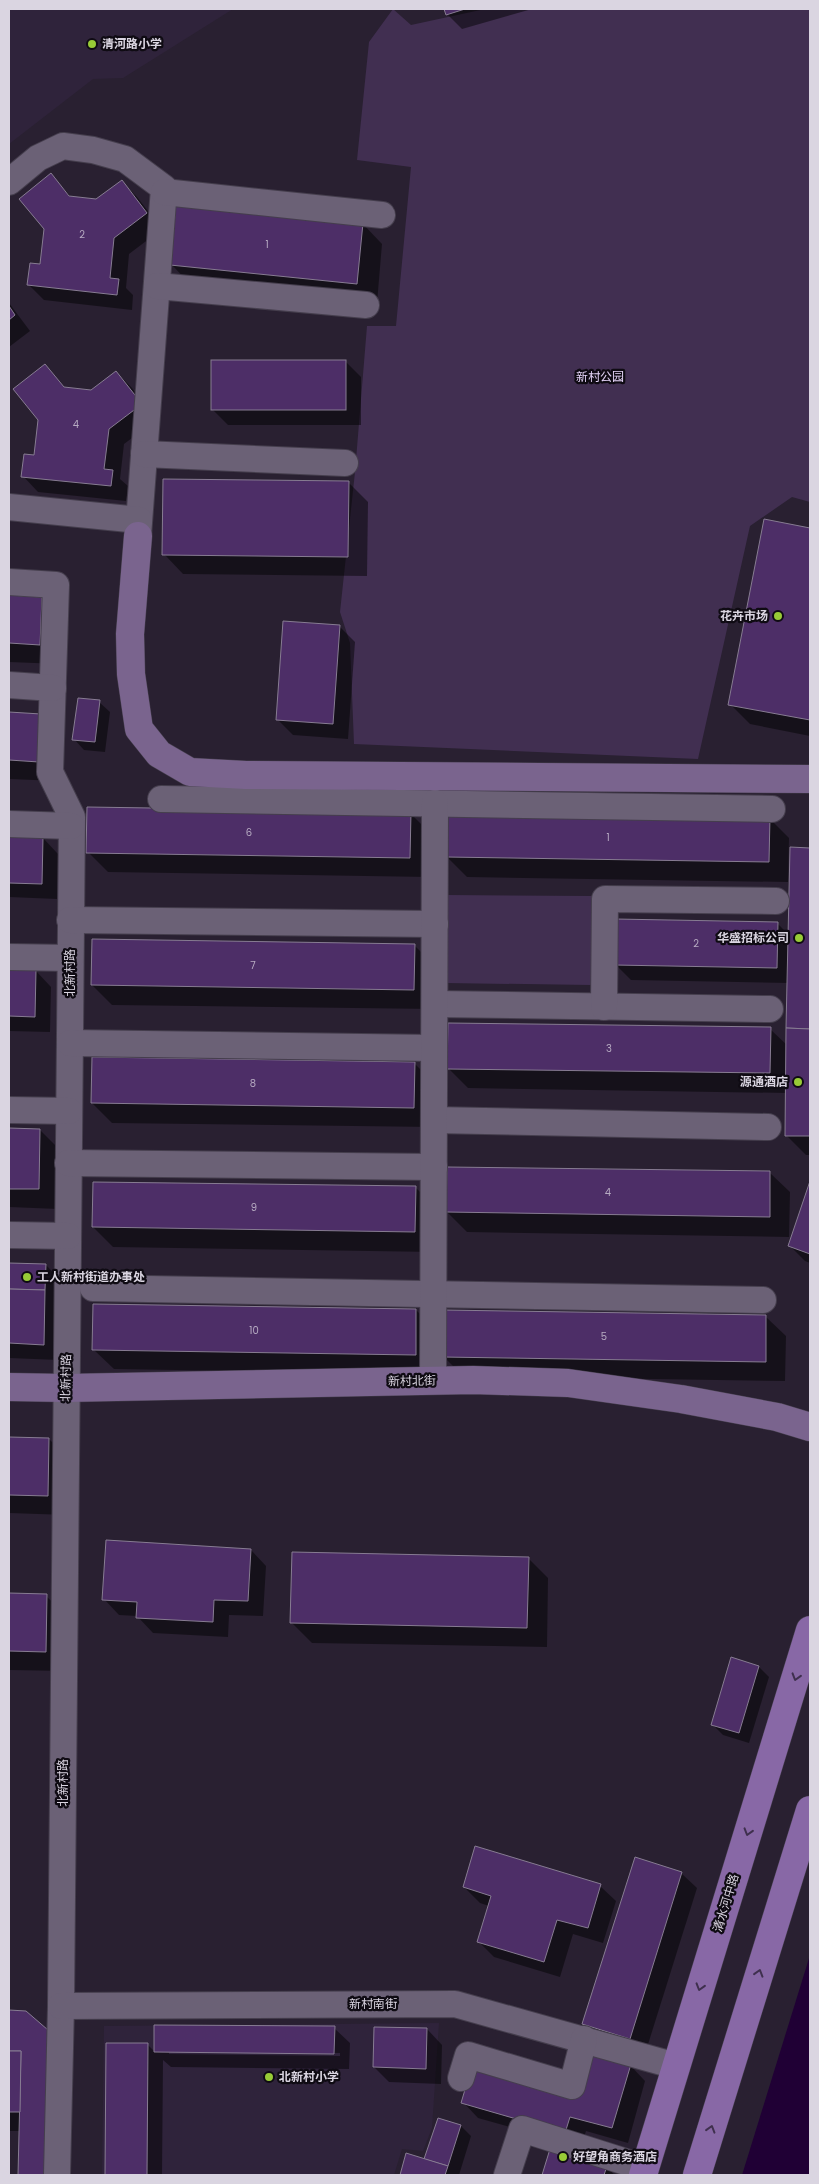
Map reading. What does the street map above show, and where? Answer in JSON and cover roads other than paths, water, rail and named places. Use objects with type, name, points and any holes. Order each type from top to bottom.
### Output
[{"type":"main road","name":"清水河中路","points":[[644,2172],[810,1630]]},
{"type":"main road","points":[[697,2175],[810,1810]]},
{"type":"street","points":[[9,182],[38,158],[63,146],[93,150],[125,159],[164,188],[130,634],[131,674],[139,729],[159,754],[190,772],[256,776],[810,779]]},
{"type":"street","points":[[164,192],[382,215]]},
{"type":"street","points":[[157,286],[366,305]]},
{"type":"street","points":[[144,454],[345,463]]},
{"type":"street","points":[[9,508],[138,528]]},
{"type":"street","name":"北新村路","points":[[9,582],[56,585],[50,772],[72,817],[61,2006],[57,2175]]},
{"type":"street","points":[[9,685],[53,688]]},
{"type":"street","points":[[161,799],[772,809]]},
{"type":"street","points":[[433,1380],[435,803]]},
{"type":"street","points":[[9,824],[71,826]]},
{"type":"street","points":[[604,1006],[605,899],[776,901]]},
{"type":"street","points":[[70,920],[435,924]]},
{"type":"street","points":[[9,957],[70,958]]},
{"type":"street","points":[[435,1004],[770,1009]]},
{"type":"street","points":[[70,1043],[434,1048]]},
{"type":"street","points":[[9,1110],[69,1111]]},
{"type":"street","points":[[434,1120],[768,1127]]},
{"type":"street","points":[[68,1163],[434,1167]]},
{"type":"street","points":[[9,1235],[68,1236]]},
{"type":"street","points":[[93,1288],[763,1300]]},
{"type":"street","name":"新村北街","points":[[9,1387],[66,1388],[433,1380],[568,1383],[681,1399],[778,1417],[810,1427]]},
{"type":"street","name":"新村南街","points":[[61,2006],[455,2004],[676,2066]]},
{"type":"street","points":[[461,2078],[468,2055],[572,2086],[584,2039]]},
{"type":"street","points":[[508,2175],[522,2129],[644,2172]]},
{"type":"place","name":"清河路小学","points":[[92,44]]},
{"type":"place","name":"花卉市场","points":[[778,616]]},
{"type":"place","name":"华盛招标公司","points":[[799,938]]},
{"type":"place","name":"源通酒店","points":[[798,1082]]},
{"type":"place","name":"工人新村街道办事处","points":[[27,1277]]},
{"type":"place","name":"北新村小学","points":[[269,2077]]},
{"type":"place","name":"好望角商务酒店","points":[[563,2157]]},
{"type":"park label","name":"新村公园","points":[[600,377]]}]
